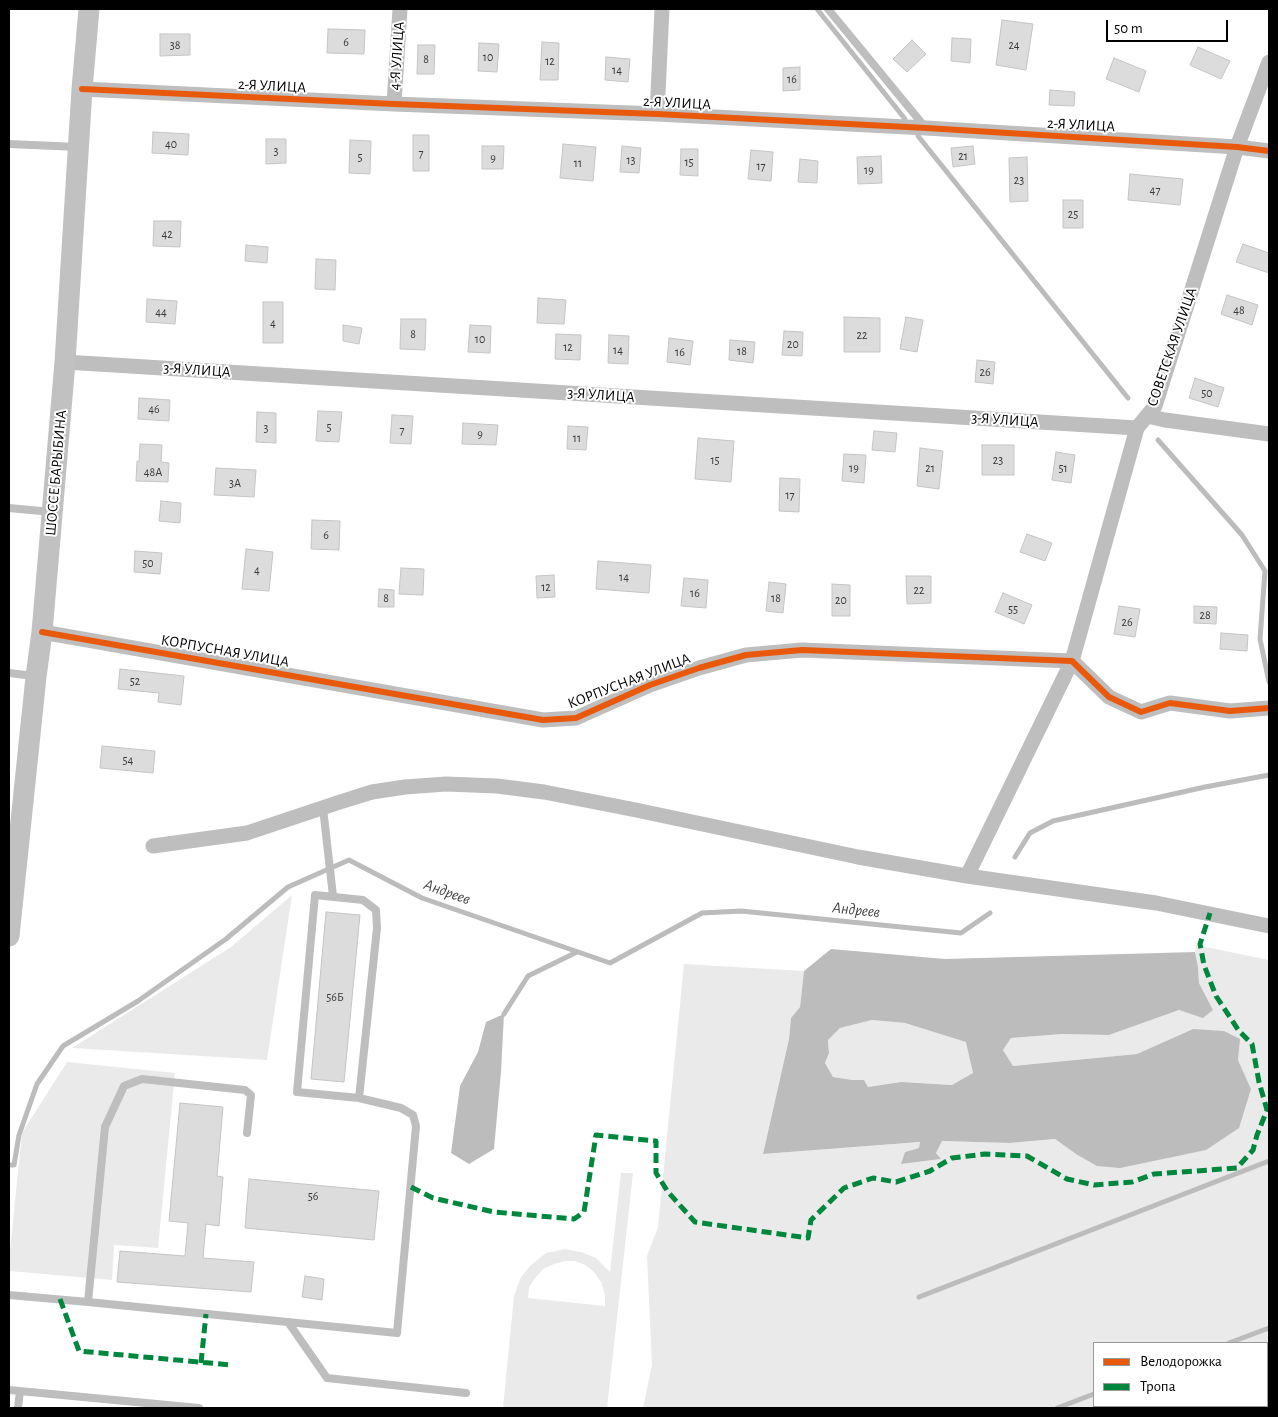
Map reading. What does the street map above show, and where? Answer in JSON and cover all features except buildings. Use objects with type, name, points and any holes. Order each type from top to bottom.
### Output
[{"type":"main road","name":"ШОССЕ БАРЫБИНА","points":[[9,936],[11,899],[42,632],[65,362],[80,147],[82,89],[89,9]]},
{"type":"street","name":"4-Я УЛИЦА","points":[[394,104],[400,9]]},
{"type":"street","points":[[657,114],[662,9]]},
{"type":"street","name":"СОВЕТСКАЯ УЛИЦА","points":[[967,876],[1072,661],[1137,428],[1155,406],[1237,147],[1269,62]]},
{"type":"street","name":"2-Я УЛИЦА","points":[[82,89],[657,114],[926,128],[1237,147],[1269,151]]},
{"type":"street","name":"3-Я УЛИЦА","points":[[65,362],[1137,428]]},
{"type":"street","points":[[1147,416],[1269,434]]},
{"type":"street","name":"КОРПУСНАЯ УЛИЦА","points":[[42,632],[543,720],[576,718],[650,685],[699,668],[746,655],[802,650],[1072,661]]},
{"type":"street","points":[[1072,661],[1108,698],[1141,712],[1170,703],[1230,711],[1269,708]]},
{"type":"street","points":[[154,846],[247,833],[372,792],[405,786],[446,784],[496,786],[544,792],[858,857],[967,876],[1156,903],[1269,926]]},
{"type":"lane","points":[[828,9],[926,128]]},
{"type":"lane","points":[[9,144],[80,147]]},
{"type":"lane","points":[[10,508],[52,512]]},
{"type":"lane","points":[[9,673],[36,677]]},
{"type":"lane","points":[[322,808],[333,896]]},
{"type":"lane","points":[[9,1295],[397,1333],[416,1126],[413,1115],[401,1108],[359,1098],[297,1092],[315,895],[363,900],[376,910],[377,928],[359,1098]]},
{"type":"lane","points":[[88,1302],[105,1127],[124,1086],[142,1079],[245,1090],[251,1095],[247,1133]]},
{"type":"lane","points":[[288,1322],[327,1378],[466,1393]]},
{"type":"lane","points":[[9,1390],[199,1408]]},
{"type":"lane","points":[[18,1408],[20,1391]]},
{"type":"shaded area","points":[[292,895],[267,1060],[72,1048],[231,947]]},
{"type":"shaded area","points":[[1196,945],[1269,960],[1269,1408],[643,1408],[652,1365],[647,1256],[658,1227],[684,964],[804,971],[800,1007],[791,1018],[789,1039],[763,1154],[921,1142],[919,1148],[905,1152],[902,1164],[941,1159],[936,1153],[941,1141],[1009,1143],[1055,1139],[1076,1154],[1251,1089],[1238,1060],[1193,1029],[1137,1054],[1013,1066],[1003,1050],[1011,1038],[1062,1034],[1109,1035],[1179,1010],[1203,1017],[1213,1010],[1199,983],[1195,952]]},
{"type":"shaded area","points":[[831,949],[945,959],[1195,952],[1199,983],[1213,1010],[1203,1018],[1179,1010],[1109,1035],[1062,1034],[1011,1038],[1003,1050],[1013,1066],[1137,1054],[1193,1029],[1224,1031],[1240,1039],[1238,1060],[1251,1089],[1239,1128],[1206,1150],[1120,1168],[1097,1166],[1055,1139],[1009,1143],[942,1141],[936,1153],[941,1159],[901,1164],[905,1152],[919,1148],[920,1142],[763,1154],[789,1039],[791,1018],[800,1007],[804,971]],"holes":[[[872,1020],[905,1023],[966,1042],[973,1073],[952,1085],[901,1082],[868,1087],[864,1080],[833,1077],[825,1063],[829,1053],[828,1040],[840,1028]]]},
{"type":"shaded area","points":[[504,1014],[494,1149],[469,1164],[451,1153],[460,1086],[478,1052],[486,1022]]},
{"type":"shaded area","points":[[872,1020],[905,1023],[967,1042],[973,1073],[953,1085],[901,1082],[868,1087],[864,1080],[833,1077],[825,1063],[829,1053],[828,1040],[840,1028]]},
{"type":"shaded area","points":[[67,1062],[175,1073],[158,1248],[114,1245],[112,1280],[9,1271],[22,1133]]},
{"type":"shaded area","points":[[621,1173],[633,1173],[607,1408],[503,1408],[514,1296],[521,1277],[531,1265],[546,1253],[565,1249],[581,1252],[596,1258],[610,1272]],"holes":[[[565,1261],[575,1261],[585,1265],[594,1272],[601,1282],[605,1295],[605,1306],[528,1298],[529,1287],[543,1269]]]},
{"type":"waterway","points":[[817,9],[905,119]]},
{"type":"waterway","points":[[918,136],[1128,398]]},
{"type":"waterway","points":[[1158,440],[1242,535],[1265,571],[1260,639],[1269,682]]},
{"type":"waterway","name":"Андреев","points":[[1015,857],[1030,833],[1053,821],[1205,787],[1269,775]]},
{"type":"waterway","name":"Андреев","points":[[11,1165],[14,1165],[19,1135],[37,1084],[63,1046],[138,1001],[226,939],[288,887],[349,860],[422,898],[610,963],[702,913],[741,911],[961,933],[990,913]]},
{"type":"waterway","points":[[504,1014],[528,976],[577,952]]},
{"type":"waterway","points":[[919,1297],[1269,1161]]},
{"type":"waterway","points":[[1232,1342],[1269,1328]]},
{"type":"waterway","points":[[1057,1408],[1093,1394]]},
{"type":"marked path","points":[[411,1187],[433,1198],[494,1212],[574,1219],[584,1212],[596,1135],[656,1141],[656,1173],[668,1192],[695,1222],[808,1238],[811,1220],[844,1188],[873,1178],[896,1182],[930,1171],[952,1158],[985,1154],[1027,1156],[1067,1179],[1094,1185],[1132,1182],[1154,1174],[1237,1168],[1253,1150],[1267,1110],[1259,1082],[1252,1044],[1239,1031],[1216,996],[1204,965],[1200,944],[1210,913]]},
{"type":"marked path","points":[[60,1299],[79,1351],[231,1365]]},
{"type":"marked path","points":[[201,1363],[206,1314]]},
{"type":"cycle path","points":[[82,89],[657,114],[926,128],[1237,147],[1269,151]]},
{"type":"cycle path","points":[[42,632],[543,720],[576,718],[650,685],[699,668],[746,655],[802,650],[1072,661],[1109,697],[1141,712],[1170,703],[1230,711],[1269,708]]}]
